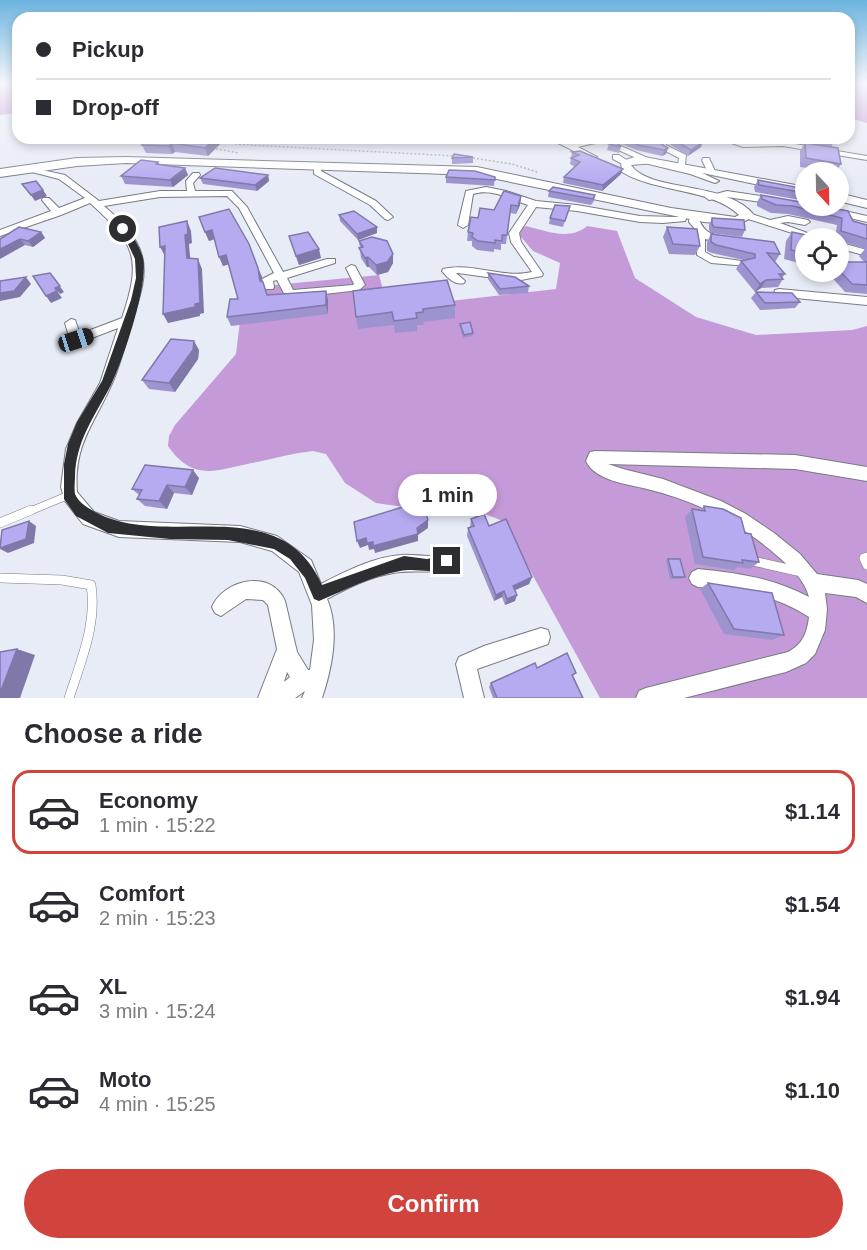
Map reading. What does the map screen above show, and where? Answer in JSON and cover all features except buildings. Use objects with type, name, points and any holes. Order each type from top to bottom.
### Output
[{"type":"street","points":[[563,144],[603,161]]},
{"type":"street","points":[[569,147],[578,144]]},
{"type":"street","points":[[662,144],[681,154],[683,157],[681,165]]},
{"type":"street","points":[[740,144],[783,144],[867,158]]},
{"type":"street","points":[[626,158],[681,165],[795,189]]},
{"type":"street","points":[[626,158],[693,172],[711,171]]},
{"type":"street","points":[[626,158],[626,169],[636,175],[740,207],[748,216],[795,231]]},
{"type":"street","points":[[0,173],[67,164],[126,160],[477,171],[688,215],[736,221],[748,216]]},
{"type":"street","points":[[64,178],[67,164]]},
{"type":"street","points":[[317,167],[317,172],[373,203],[388,217]]},
{"type":"street","points":[[31,168],[64,178],[93,202],[131,240],[139,259],[140,278],[135,300],[106,382],[77,435],[69,464],[69,495],[81,511],[108,526],[170,533],[228,533],[258,537],[278,544],[295,555],[310,573],[319,594],[324,625],[324,647],[312,689]]},
{"type":"street","points":[[191,192],[189,183],[196,175]]},
{"type":"street","points":[[463,225],[466,201],[471,191],[495,191],[533,204],[598,211],[651,221],[675,220],[688,215]]},
{"type":"street","points":[[3,234],[93,202],[191,192],[229,193],[238,200],[290,294],[350,290],[360,285],[351,268]]},
{"type":"street","points":[[710,197],[727,194],[781,202]]},
{"type":"street","points":[[46,200],[58,213]]},
{"type":"street","points":[[849,200],[867,204]]},
{"type":"street","points":[[460,281],[447,271],[467,269],[515,277],[538,273],[516,242],[514,233],[533,204]]},
{"type":"street","points":[[688,215],[700,232],[707,237],[740,242]]},
{"type":"street","points":[[687,232],[688,215]]},
{"type":"street","points":[[849,215],[867,219]]},
{"type":"street","points":[[768,223],[788,219],[805,222]]},
{"type":"street","points":[[700,232],[700,253],[711,260],[744,264]]},
{"type":"street","points":[[849,248],[867,253]]},
{"type":"street","points":[[269,287],[267,279],[331,261]]},
{"type":"street","points":[[771,294],[867,301]]},
{"type":"street","points":[[71,323],[76,340],[126,321]]},
{"type":"street","points":[[646,698],[786,662],[804,653],[813,641],[817,612],[810,578],[794,560],[745,522],[718,507],[656,484],[606,471],[593,461],[595,457],[795,462],[867,474]]},
{"type":"street","points":[[319,594],[386,567],[404,563],[427,566],[447,561]]},
{"type":"street","points":[[698,578],[766,585],[797,598],[817,612]]},
{"type":"street","points":[[810,578],[858,589],[867,594]]},
{"type":"street","points":[[221,607],[243,590],[267,591],[276,601],[288,656],[312,689]]},
{"type":"street","points":[[474,698],[466,664],[484,655],[541,637]]},
{"type":"street","points":[[268,698],[287,648]]},
{"type":"street","points":[[278,698],[312,689]]},
{"type":"lane","points":[[0,523],[69,495]]},
{"type":"lane","points":[[867,557],[864,558],[867,565]]},
{"type":"lane","points":[[753,561],[810,578]]},
{"type":"lane","points":[[0,578],[65,583],[81,581],[91,585],[93,606],[87,638],[69,698]]},
{"type":"path","points":[[231,144],[456,156]]},
{"type":"path","points":[[245,144],[249,146]]},
{"type":"path","points":[[205,147],[246,154]]},
{"type":"path","points":[[466,158],[512,164],[545,175]]},
{"type":"shaded area","points":[[855,117],[867,117],[867,123],[855,120]]},
{"type":"shaded area","points":[[526,226],[558,234],[573,233],[587,226],[617,231],[635,278],[696,317],[756,335],[852,330],[867,326],[867,698],[600,698],[503,521],[448,500],[404,507],[376,503],[345,483],[326,454],[313,451],[209,471],[188,466],[168,446],[169,436],[175,425],[236,354],[244,288],[379,275],[388,308],[556,289],[560,263],[533,251],[516,231]]},
{"type":"route","points":[[123,229],[131,240],[139,259],[140,278],[135,300],[106,382],[81,425],[74,444],[69,464],[69,495],[81,511],[108,526],[170,533],[228,533],[258,537],[278,544],[295,555],[310,573],[319,594],[358,576],[386,567],[404,563],[438,565],[447,561]]}]
